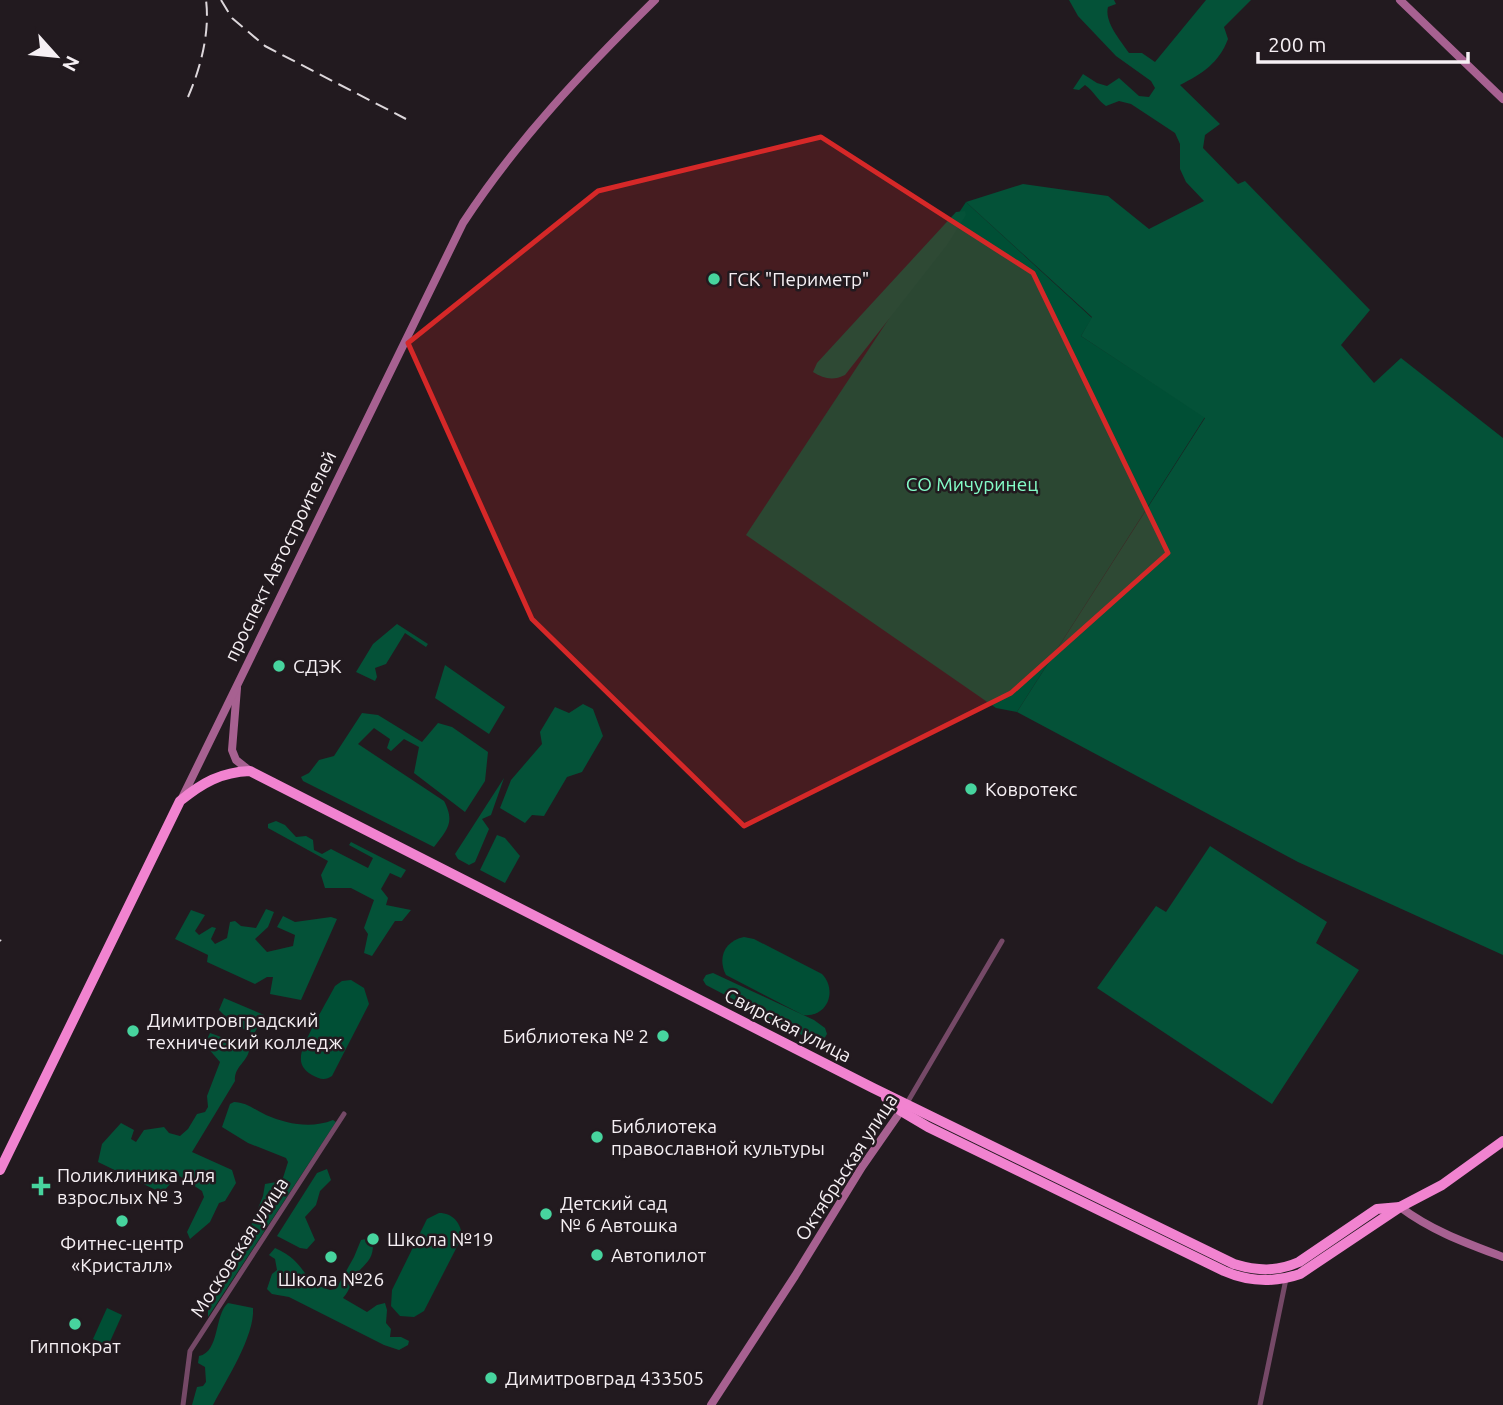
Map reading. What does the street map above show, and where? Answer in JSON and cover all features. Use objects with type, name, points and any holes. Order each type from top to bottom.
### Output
[{"type":"highway","points":[[180,801],[208,779],[250,771]]},
{"type":"highway","name":"Свирская улица","points":[[250,771],[873,1088],[904,1107],[1234,1264],[1269,1270],[1299,1262],[1377,1209],[1400,1207]]},
{"type":"highway","name":"проспект Автостроителей","points":[[0,1170],[180,801]]},
{"type":"highway","name":"Свирская улица","points":[[904,1107],[928,1126],[1230,1274],[1255,1281],[1286,1279],[1300,1274],[1400,1207],[1442,1185],[1503,1141]]},
{"type":"main road","name":"проспект Автостроителей","points":[[180,801],[463,223],[503,163],[537,123],[655,0]]},
{"type":"main road","points":[[1400,0],[1503,99]]},
{"type":"main road","points":[[237,683],[232,750],[236,760],[250,771]]},
{"type":"main road","name":"Октябрьская улица","points":[[711,1405],[868,1158],[904,1107]]},
{"type":"main road","points":[[1400,1207],[1421,1223],[1446,1236],[1503,1256]]},
{"type":"street","name":"Октябрьская улица","points":[[904,1107],[1002,942]]},
{"type":"street","name":"Московская улица","points":[[183,1405],[190,1351],[344,1114]]},
{"type":"street","points":[[1260,1405],[1286,1279]]},
{"type":"highlighted area","points":[[821,137],[1033,273],[1168,553],[1011,693],[744,826],[532,619],[408,343],[598,191]]},
{"type":"green space","points":[[1069,0],[1114,0],[1116,4],[1108,7],[1107,13],[1118,37],[1129,53],[1142,53],[1155,62],[1206,0],[1251,0],[1224,27],[1228,39],[1215,61],[1180,85],[1220,124],[1205,135],[1203,148],[1238,184],[1245,181],[1370,310],[1341,345],[1374,383],[1401,358],[1503,438],[1503,955],[1298,862],[1017,712],[1205,418],[1081,336],[1092,317],[966,202],[1023,184],[1108,196],[1149,229],[1204,201],[1186,182],[1180,169],[1180,144],[1175,133],[1131,104],[1119,101],[1106,106],[1085,85],[1079,90],[1073,89],[1083,74],[1107,86],[1119,78],[1139,96],[1149,97],[1155,88],[1151,81],[1116,56],[1078,16]]},
{"type":"green space","name":"СО Мичуринец","points":[[966,202],[1092,318],[1081,336],[1205,417],[1017,712],[996,708],[746,535]]},
{"type":"green space","points":[[965,211],[966,215],[947,245],[845,375],[829,378],[813,372],[817,363],[956,212]]},
{"type":"green space","points":[[397,624],[428,644],[426,647],[405,633],[386,664],[375,668],[375,681],[356,672],[373,644]]},
{"type":"green space","points":[[445,665],[505,707],[489,734],[435,698]]},
{"type":"green space","points":[[583,704],[593,709],[603,736],[582,772],[567,777],[544,816],[532,815],[525,823],[500,808],[511,780],[542,744],[540,732],[555,707],[569,713]]},
{"type":"green space","points":[[362,713],[378,715],[422,742],[438,723],[452,727],[488,752],[485,781],[465,812],[414,773],[419,747],[404,739],[391,751],[387,748],[390,739],[374,728],[358,744],[444,801],[449,815],[448,825],[434,847],[303,781],[301,777],[309,773],[319,760],[334,756]]},
{"type":"green space","points":[[504,778],[491,815],[482,819],[489,829],[475,862],[469,865],[455,854]]},
{"type":"green space","points":[[276,821],[285,825],[296,837],[306,836],[313,840],[314,850],[322,854],[331,849],[368,868],[373,858],[349,845],[351,842],[406,870],[401,878],[390,873],[381,889],[388,898],[386,905],[411,910],[402,921],[395,921],[372,956],[364,953],[368,934],[364,928],[374,900],[351,888],[325,888],[321,875],[328,861],[268,828],[268,824]]},
{"type":"green space","points":[[497,835],[505,838],[520,856],[505,883],[480,870]]},
{"type":"green space","points":[[1210,846],[1327,922],[1316,943],[1359,970],[1272,1104],[1097,988],[1156,906],[1166,912]]},
{"type":"green space","points":[[266,909],[274,912],[268,927],[255,939],[267,952],[293,946],[295,935],[277,927],[283,916],[295,922],[331,917],[337,919],[301,1000],[270,994],[273,977],[267,977],[255,984],[207,962],[208,955],[175,939],[191,910],[205,915],[195,931],[199,935],[212,927],[216,928],[211,939],[215,944],[227,938],[230,922],[256,928]]},
{"type":"green space","points":[[744,937],[754,939],[822,974],[829,988],[828,1002],[824,1008],[811,1015],[803,1015],[726,975],[722,962],[725,951],[732,942]]},
{"type":"green space","points":[[713,973],[814,1020],[825,1028],[827,1034],[824,1039],[802,1035],[706,985],[703,980],[706,975]]},
{"type":"green space","points":[[351,980],[364,988],[369,1004],[332,1076],[327,1079],[320,1078],[304,1068],[302,1051],[335,986],[342,981]]},
{"type":"green space","points":[[224,998],[264,1015],[254,1034],[232,1023],[219,1010]]},
{"type":"green space","points":[[210,1033],[247,1045],[249,1051],[236,1072],[235,1081],[192,1152],[232,1170],[236,1183],[225,1201],[219,1203],[210,1222],[190,1239],[187,1232],[204,1197],[202,1191],[178,1175],[162,1193],[98,1162],[102,1144],[121,1123],[134,1130],[131,1139],[136,1142],[144,1130],[164,1127],[169,1133],[180,1136],[197,1114],[205,1112],[208,1107],[207,1096],[220,1062],[207,1047]]},
{"type":"green space","points":[[234,1102],[291,1123],[308,1125],[333,1120],[336,1122],[208,1317],[208,1308],[248,1233],[265,1184],[282,1181],[288,1162],[286,1158],[248,1143],[222,1127],[230,1104]]},
{"type":"green space","points":[[327,1169],[331,1180],[320,1191],[316,1205],[305,1217],[315,1240],[307,1249],[277,1236],[317,1173]]},
{"type":"green space","points":[[439,1213],[455,1220],[462,1237],[424,1311],[414,1317],[400,1316],[391,1306],[392,1290],[427,1219]]},
{"type":"green space","points":[[366,1239],[373,1247],[371,1255],[343,1298],[367,1312],[385,1303],[386,1323],[391,1329],[390,1337],[401,1337],[409,1341],[408,1345],[399,1350],[289,1297],[272,1294],[267,1289],[272,1274],[277,1270],[275,1259],[269,1255],[275,1248],[293,1259],[313,1284],[330,1290],[336,1289],[361,1240]]},
{"type":"green space","points":[[228,1303],[253,1308],[245,1344],[213,1405],[192,1405],[197,1387],[206,1382],[205,1367],[198,1363],[199,1356],[206,1353],[214,1341]]},
{"type":"green space","points":[[107,1308],[122,1315],[108,1346],[93,1339]]},
{"type":"railway","points":[[188,97],[203,49],[207,24],[206,0]]},
{"type":"railway","points":[[221,0],[232,18],[265,46],[406,119]]},
{"type":"place","name":"ГСК \"Периметр\"","points":[[714,279]]},
{"type":"place","name":"СДЭК","points":[[279,666]]},
{"type":"place","name":"Ковротекс","points":[[971,789]]},
{"type":"place","name":"Димитровградский технический колледж","points":[[133,1031]]},
{"type":"place","name":"Библиотека № 2","points":[[663,1036]]},
{"type":"place","name":"Библиотека православной культуры","points":[[597,1137]]},
{"type":"place","name":"Поликлиника для взрослых № 3","points":[[41,1186]]},
{"type":"place","name":"Детский сад № 6 Автошка","points":[[546,1214]]},
{"type":"place","name":"Фитнес-центр «Кристалл»","points":[[122,1221]]},
{"type":"place","name":"Школа №19","points":[[373,1239]]},
{"type":"place","name":"Автопилот","points":[[597,1255]]},
{"type":"place","name":"Школа №26","points":[[331,1257]]},
{"type":"place","name":"Гиппократ","points":[[75,1324]]},
{"type":"place","name":"Димитровград 433505","points":[[491,1378]]}]
